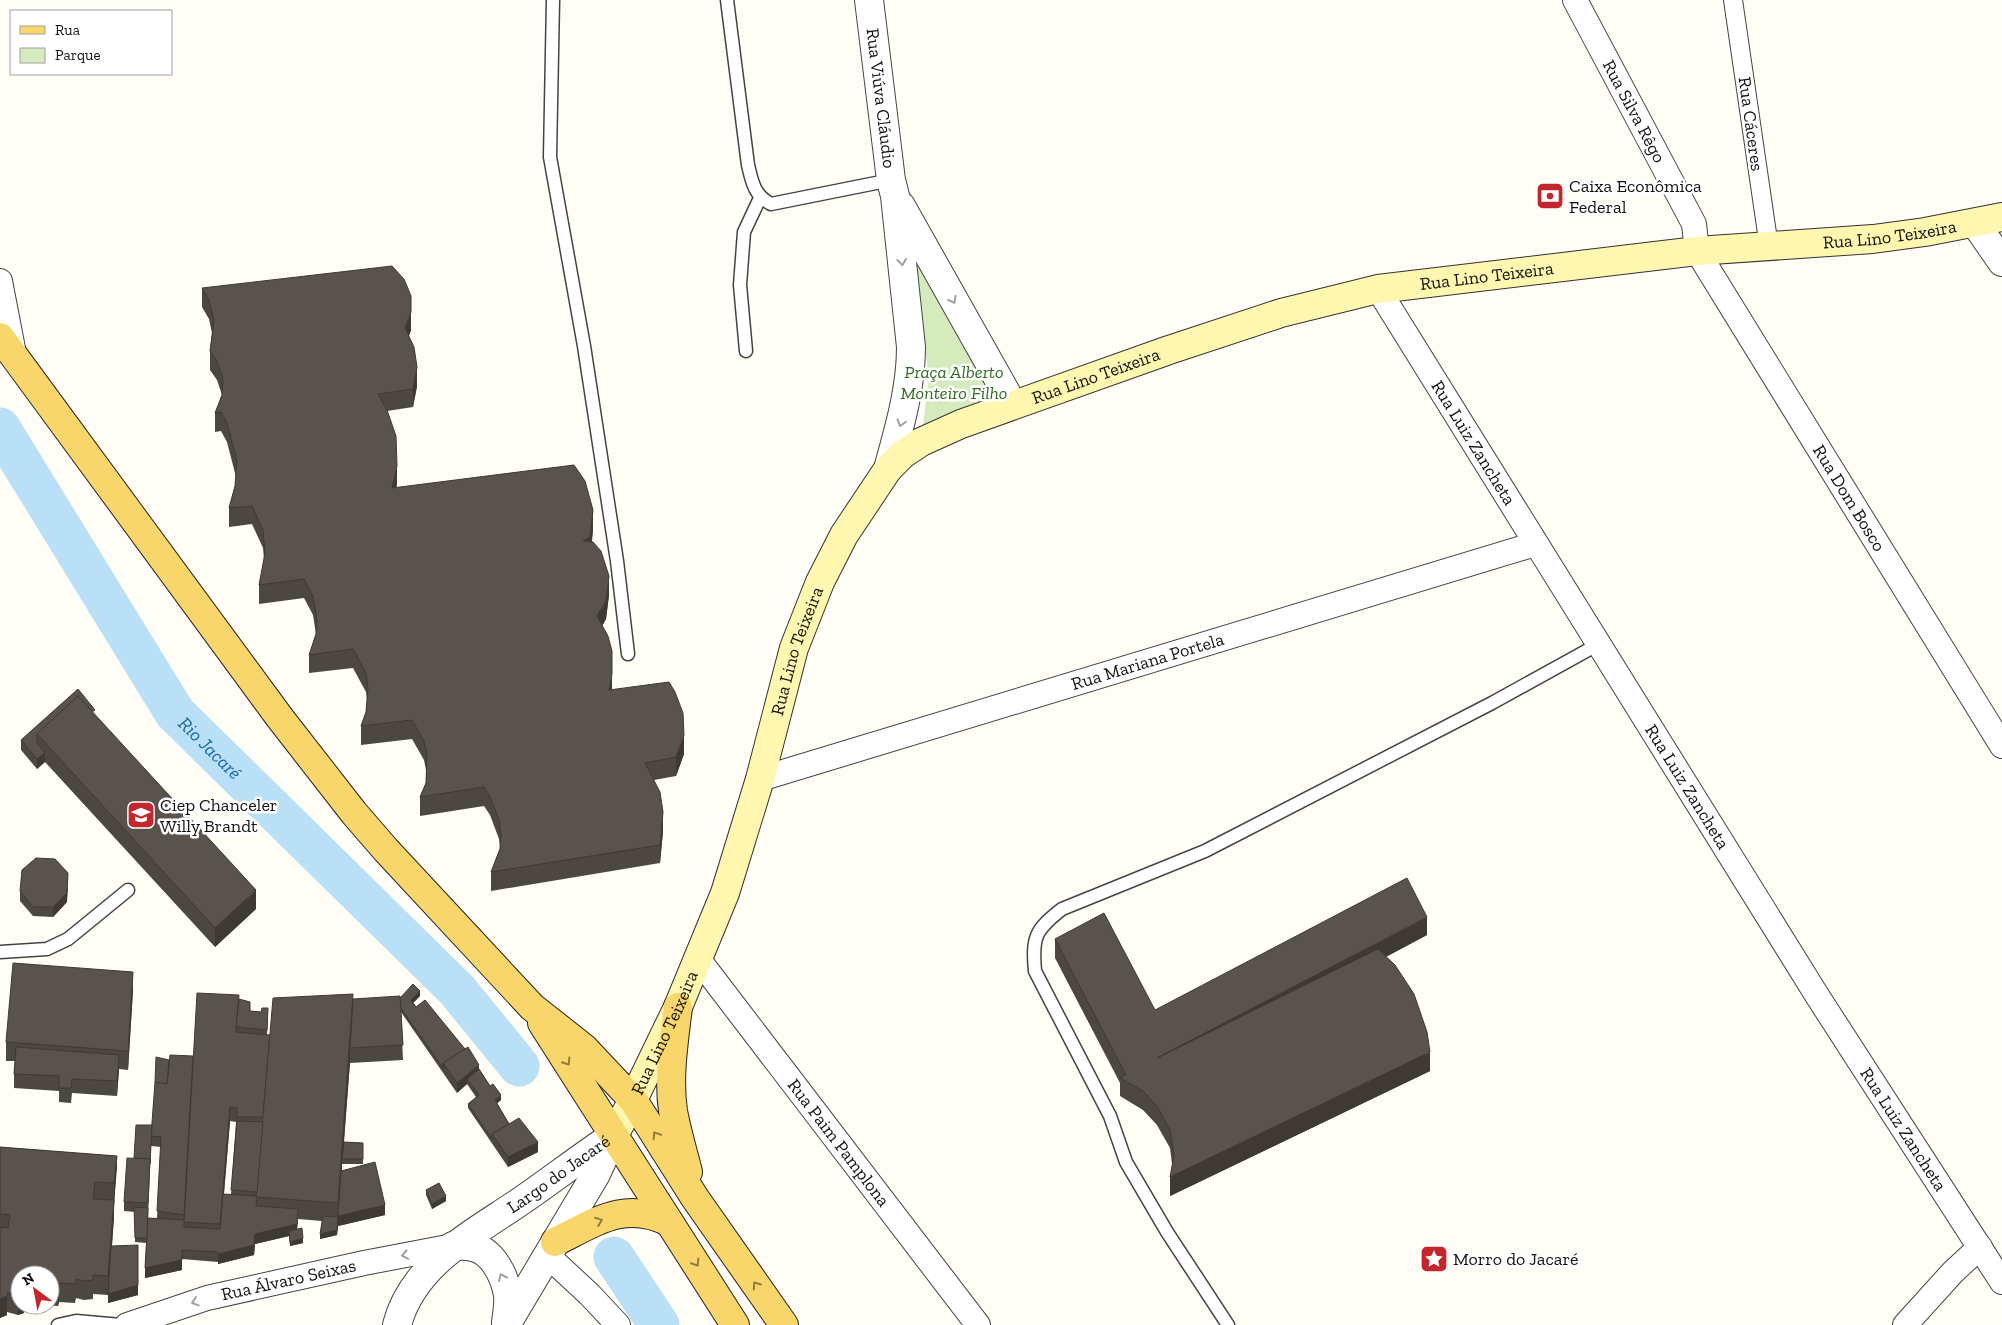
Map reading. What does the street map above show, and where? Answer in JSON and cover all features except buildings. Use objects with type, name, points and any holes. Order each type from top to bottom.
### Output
[{"type":"main road","name":"Rua Lino Teixeira","points":[[614,1135],[633,1100],[699,960],[733,869],[760,779],[792,655],[810,606],[844,534],[888,470],[903,454],[921,442],[961,424],[1169,350],[1281,313],[1378,289],[1697,251],[1873,240],[2002,217]]},
{"type":"main road","points":[[8,347],[325,778],[386,850],[532,1007],[584,1048],[633,1100],[695,1198],[784,1325]]},
{"type":"main road","points":[[678,1006],[672,1058],[673,1111],[695,1198]]},
{"type":"main road","points":[[532,1007],[736,1325]]},
{"type":"main road","points":[[551,1248],[617,1214],[635,1211],[654,1215],[669,1222]]},
{"type":"street","name":"Rua Viúva Cláudio","points":[[868,0],[893,188]]},
{"type":"street","name":"Rua Silva Rêgo","points":[[1575,0],[1694,224],[1697,251]]},
{"type":"street","name":"Rua Cáceres","points":[[1733,0],[1769,248]]},
{"type":"street","points":[[893,188],[1013,405]]},
{"type":"street","points":[[888,470],[904,414],[911,366],[911,347],[893,188]]},
{"type":"street","points":[[1975,223],[2002,262]]},
{"type":"street","name":"Rua Dom Bosco","points":[[1697,251],[2002,746]]},
{"type":"street","points":[[0,282],[8,347]]},
{"type":"street","name":"Rua Luiz Zancheta","points":[[1378,289],[1597,645],[1818,997],[2002,1282]]},
{"type":"street","name":"Rua Mariana Portela","points":[[760,779],[1535,544]]},
{"type":"street","name":"Rua Paim Pamplona","points":[[699,960],[978,1325]]},
{"type":"street","name":"Largo do Jacaré","points":[[397,1325],[400,1313],[414,1288],[428,1270],[453,1246],[614,1135]]},
{"type":"street","name":"Largo do Jacaré","points":[[506,1325],[596,1174],[614,1135]]},
{"type":"street","points":[[453,1246],[472,1246],[483,1250],[493,1261],[503,1277],[508,1297],[506,1325]]},
{"type":"street","name":"Rua Álvaro Seixas","points":[[126,1325],[207,1298],[364,1263],[453,1246]]},
{"type":"street","points":[[1905,1325],[1953,1272],[1980,1247]]},
{"type":"street","points":[[551,1248],[618,1325]]},
{"type":"lane","points":[[554,0],[550,157],[584,346],[617,561],[628,654]]},
{"type":"lane","points":[[727,0],[748,165],[753,187],[760,198],[771,204],[893,188]]},
{"type":"lane","points":[[746,351],[740,285],[744,232],[760,198]]},
{"type":"lane","points":[[1228,1325],[1167,1232],[1126,1162],[1110,1116],[1035,971],[1033,947],[1042,924],[1062,909],[1205,851],[1492,703],[1597,645]]},
{"type":"lane","points":[[0,952],[47,950],[80,929],[128,890]]},
{"type":"lane","points":[[58,1325],[76,1321],[121,1325]]},
{"type":"green space","name":"Praça Alberto Monteiro Filho","points":[[920,256],[991,396],[923,425],[928,387],[927,361],[911,264]]},
{"type":"waterway","name":"Rio Jacaré","points":[[0,428],[175,713],[457,990],[519,1066]]},
{"type":"waterway","name":"Rio Jacaré","points":[[614,1257],[659,1325]]},
{"type":"place","name":"Caixa Econômica Federal","points":[[1550,196]]},
{"type":"place","name":"Ciep Chanceler Willy Brandt","points":[[141,815]]},
{"type":"place","name":"Morro do Jacaré","points":[[1434,1259]]}]
